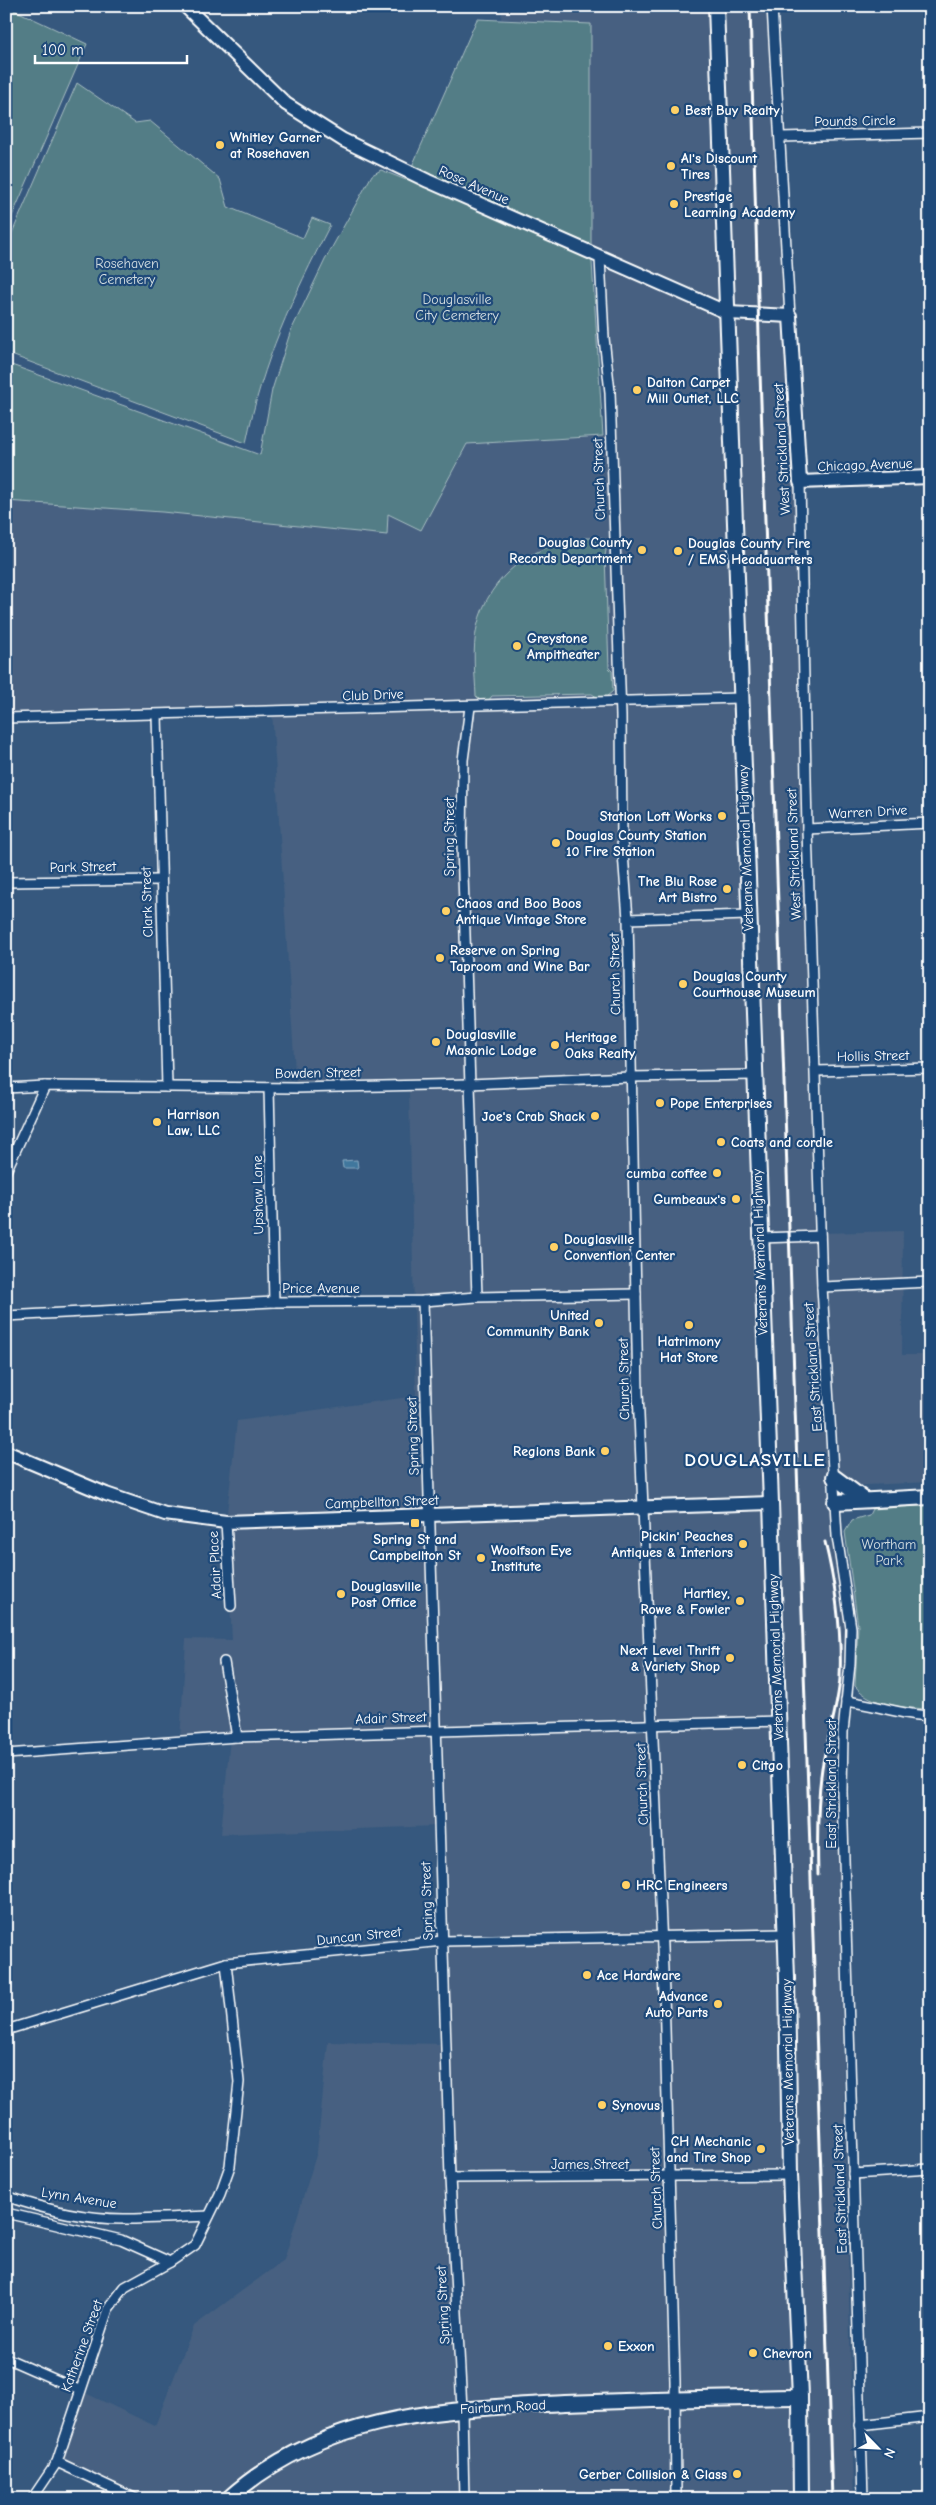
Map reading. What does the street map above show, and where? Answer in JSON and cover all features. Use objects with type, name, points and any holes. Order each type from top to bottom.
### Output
[{"type":"main road","name":"Veterans Memorial Highway","points":[[716,6],[771,1504],[785,1934],[790,2175],[800,2397],[801,2499]]},
{"type":"main road","points":[[834,1477],[866,1500]]},
{"type":"main road","points":[[836,1502],[930,1497]]},
{"type":"main road","name":"Fairburn Road","points":[[228,2499],[262,2472],[327,2437],[409,2415],[462,2409],[676,2398],[800,2397]]},
{"type":"street","name":"Rose Avenue","points":[[185,6],[286,104],[343,140],[428,181],[728,314],[790,316]]},
{"type":"street","name":"West Strickland Street","points":[[772,6],[800,482],[807,828],[816,1071]]},
{"type":"street","name":"Pounds Circle","points":[[781,137],[930,133]]},
{"type":"street","name":"Church Street","points":[[600,258],[604,338],[610,392],[620,702],[622,840],[628,919],[630,1076],[642,1508],[653,1724],[669,2177],[676,2398],[676,2499]]},
{"type":"street","name":"Chicago Avenue","points":[[800,482],[930,477]]},
{"type":"street","name":"Club Drive","points":[[6,718],[470,707],[740,698]]},
{"type":"street","name":"Spring Street","points":[[470,707],[463,760],[462,844],[477,1297]]},
{"type":"street","name":"Clark Street","points":[[157,715],[167,1087]]},
{"type":"street","name":"Warren Drive","points":[[807,828],[930,823]]},
{"type":"street","name":"Park Street","points":[[6,882],[160,880]]},
{"type":"street","points":[[628,919],[748,915]]},
{"type":"street","name":"Hollis Street","points":[[816,1071],[930,1068]]},
{"type":"street","name":"East Strickland Street","points":[[816,1071],[822,1288],[837,1536],[851,1628],[842,1792],[863,2499]]},
{"type":"street","name":"Bowden Street","points":[[6,1088],[45,1086],[269,1088],[469,1084],[630,1076],[754,1075]]},
{"type":"street","points":[[6,1171],[45,1086]]},
{"type":"street","name":"Upshaw Lane","points":[[269,1088],[274,1302]]},
{"type":"street","points":[[760,1238],[820,1236]]},
{"type":"street","points":[[822,1288],[930,1282]]},
{"type":"street","name":"Price Avenue","points":[[6,1316],[274,1302],[423,1301],[477,1297],[636,1294]]},
{"type":"street","name":"Spring Street","points":[[423,1301],[450,2178],[462,2409],[464,2499]]},
{"type":"street","name":"Campbellton Street","points":[[6,1452],[106,1494],[165,1514],[226,1522],[771,1504]]},
{"type":"street","name":"Adair Place","points":[[226,1522],[231,1606]]},
{"type":"street","points":[[224,1662],[237,1737]]},
{"type":"street","points":[[846,1701],[866,1703],[912,1715],[930,1716]]},
{"type":"street","name":"Adair Street","points":[[6,1754],[237,1737],[778,1721]]},
{"type":"street","name":"Duncan Street","points":[[6,2030],[226,1963],[443,1941],[785,1934]]},
{"type":"street","name":"Katherine Street","points":[[32,2499],[57,2462],[79,2390],[108,2309],[115,2297],[135,2280],[170,2262],[195,2245],[230,2166],[239,2082],[226,1963]]},
{"type":"street","points":[[853,2174],[930,2169]]},
{"type":"street","name":"James Street","points":[[450,2178],[790,2175]]},
{"type":"street","name":"Lynn Avenue","points":[[6,2196],[30,2204],[84,2216],[122,2219],[209,2216]]},
{"type":"street","points":[[6,2213],[121,2240],[170,2262]]},
{"type":"street","points":[[6,2358],[79,2390]]},
{"type":"street","points":[[860,2425],[930,2417]]},
{"type":"street","points":[[57,2462],[136,2499]]},
{"type":"shaded area","points":[[503,6],[772,6],[800,482],[820,1233],[903,1231],[902,1355],[930,1355],[930,1482],[845,1486],[833,1546],[843,1588],[846,1627],[846,1701],[835,1731],[854,2499],[136,2499],[57,2462],[79,2390],[155,2426],[194,2326],[284,2260],[317,2152],[328,2042],[446,2044],[438,1826],[221,1834],[230,1738],[180,1741],[186,1639],[232,1640],[226,1522],[237,1421],[416,1396],[409,1091],[296,1088],[272,711],[6,718],[6,501],[162,512],[387,534],[388,514],[421,530],[467,444],[617,435],[606,392],[600,258],[591,246],[591,24],[501,19]]},
{"type":"shaded area","points":[[357,1160],[358,1168],[343,1168],[342,1161]]},
{"type":"green space","points":[[6,6],[87,44],[6,230]]},
{"type":"green space","name":"Douglasville City Cemetery","points":[[477,19],[591,24],[591,246],[603,436],[467,444],[421,530],[388,514],[387,535],[162,512],[6,501],[6,363],[260,455],[272,390],[290,333],[325,260],[372,175],[381,170],[406,180]]},
{"type":"green space","name":"Rosehaven Cemetery","points":[[77,83],[135,123],[150,121],[220,179],[228,207],[303,238],[312,218],[330,225],[280,331],[261,384],[246,443],[6,353],[6,247]]},
{"type":"green space","points":[[602,538],[607,544],[605,556],[609,668],[612,671],[613,691],[606,697],[597,697],[592,694],[492,696],[488,701],[480,700],[476,696],[475,636],[483,608],[492,592],[503,577],[516,565],[532,555],[566,541]]},
{"type":"green space","name":"Wortham Park","points":[[930,1505],[930,1709],[900,1707],[870,1698],[855,1686],[858,1626],[845,1532],[852,1520],[869,1515],[872,1509]]},
{"type":"railway","points":[[750,6],[760,373],[832,2499]]},
{"type":"railway","points":[[818,1874],[820,1781],[840,1678],[837,1610],[825,1542]]},
{"type":"place","name":"Best Buy Realty","points":[[675,110]]},
{"type":"place","name":"Whitley Garner at Rosehaven","points":[[220,145]]},
{"type":"place","name":"Al's Discount Tires","points":[[671,166]]},
{"type":"place","name":"Prestige Learning Academy","points":[[674,204]]},
{"type":"place","name":"Dalton Carpet Mill Outlet, LLC","points":[[637,390]]},
{"type":"place","name":"Douglas County Records Department","points":[[642,550]]},
{"type":"place","name":"Douglas County Fire / EMS Headquarters","points":[[678,551]]},
{"type":"place","name":"Greystone Ampitheater","points":[[517,646]]},
{"type":"place","name":"Station Loft Works","points":[[722,816]]},
{"type":"place","name":"Douglas County Station 10 Fire Station","points":[[556,843]]},
{"type":"place","name":"The Blu Rose Art Bistro","points":[[727,889]]},
{"type":"place","name":"Chaos and Boo Boos Antique Vintage Store","points":[[446,911]]},
{"type":"place","name":"Reserve on Spring Taproom and Wine Bar","points":[[440,958]]},
{"type":"place","name":"Douglas County Courthouse Museum","points":[[683,984]]},
{"type":"place","name":"Douglasville Masonic Lodge","points":[[436,1042]]},
{"type":"place","name":"Heritage Oaks Realty","points":[[555,1045]]},
{"type":"place","name":"Pope Enterprises","points":[[660,1103]]},
{"type":"place","name":"Joe's Crab Shack","points":[[595,1116]]},
{"type":"place","name":"Harrison Law, LLC","points":[[157,1122]]},
{"type":"place","name":"Coats and cordle","points":[[721,1142]]},
{"type":"place","name":"cumba coffee","points":[[717,1173]]},
{"type":"place","name":"Gumbeaux's","points":[[736,1199]]},
{"type":"place","name":"Douglasville Convention Center","points":[[554,1247]]},
{"type":"place","name":"United Community Bank","points":[[599,1323]]},
{"type":"place","name":"Hatrimony Hat Store","points":[[689,1325]]},
{"type":"place","name":"Regions Bank","points":[[605,1451]]},
{"type":"place","name":"Spring St and Campbellton St","points":[[415,1523]]},
{"type":"place","name":"Pickin' Peaches Antiques & Interiors","points":[[743,1544]]},
{"type":"place","name":"Woolfson Eye Institute","points":[[481,1558]]},
{"type":"place","name":"Douglasville Post Office","points":[[341,1594]]},
{"type":"place","name":"Hartley, Rowe & Fowler","points":[[740,1601]]},
{"type":"place","name":"Next Level Thrift & Variety Shop","points":[[730,1658]]},
{"type":"place","name":"Citgo","points":[[742,1765]]},
{"type":"place","name":"HRC Engineers","points":[[626,1885]]},
{"type":"place","name":"Ace Hardware","points":[[587,1975]]},
{"type":"place","name":"Advance Auto Parts","points":[[718,2004]]},
{"type":"place","name":"Synovus","points":[[602,2105]]},
{"type":"place","name":"CH Mechanic and Tire Shop","points":[[761,2149]]},
{"type":"place","name":"Exxon","points":[[608,2346]]},
{"type":"place","name":"Chevron","points":[[753,2353]]},
{"type":"place","name":"Gerber Collision & Glass","points":[[737,2474]]},
{"type":"district","name":"DOUGLASVILLE","points":[[755,1460]]}]
